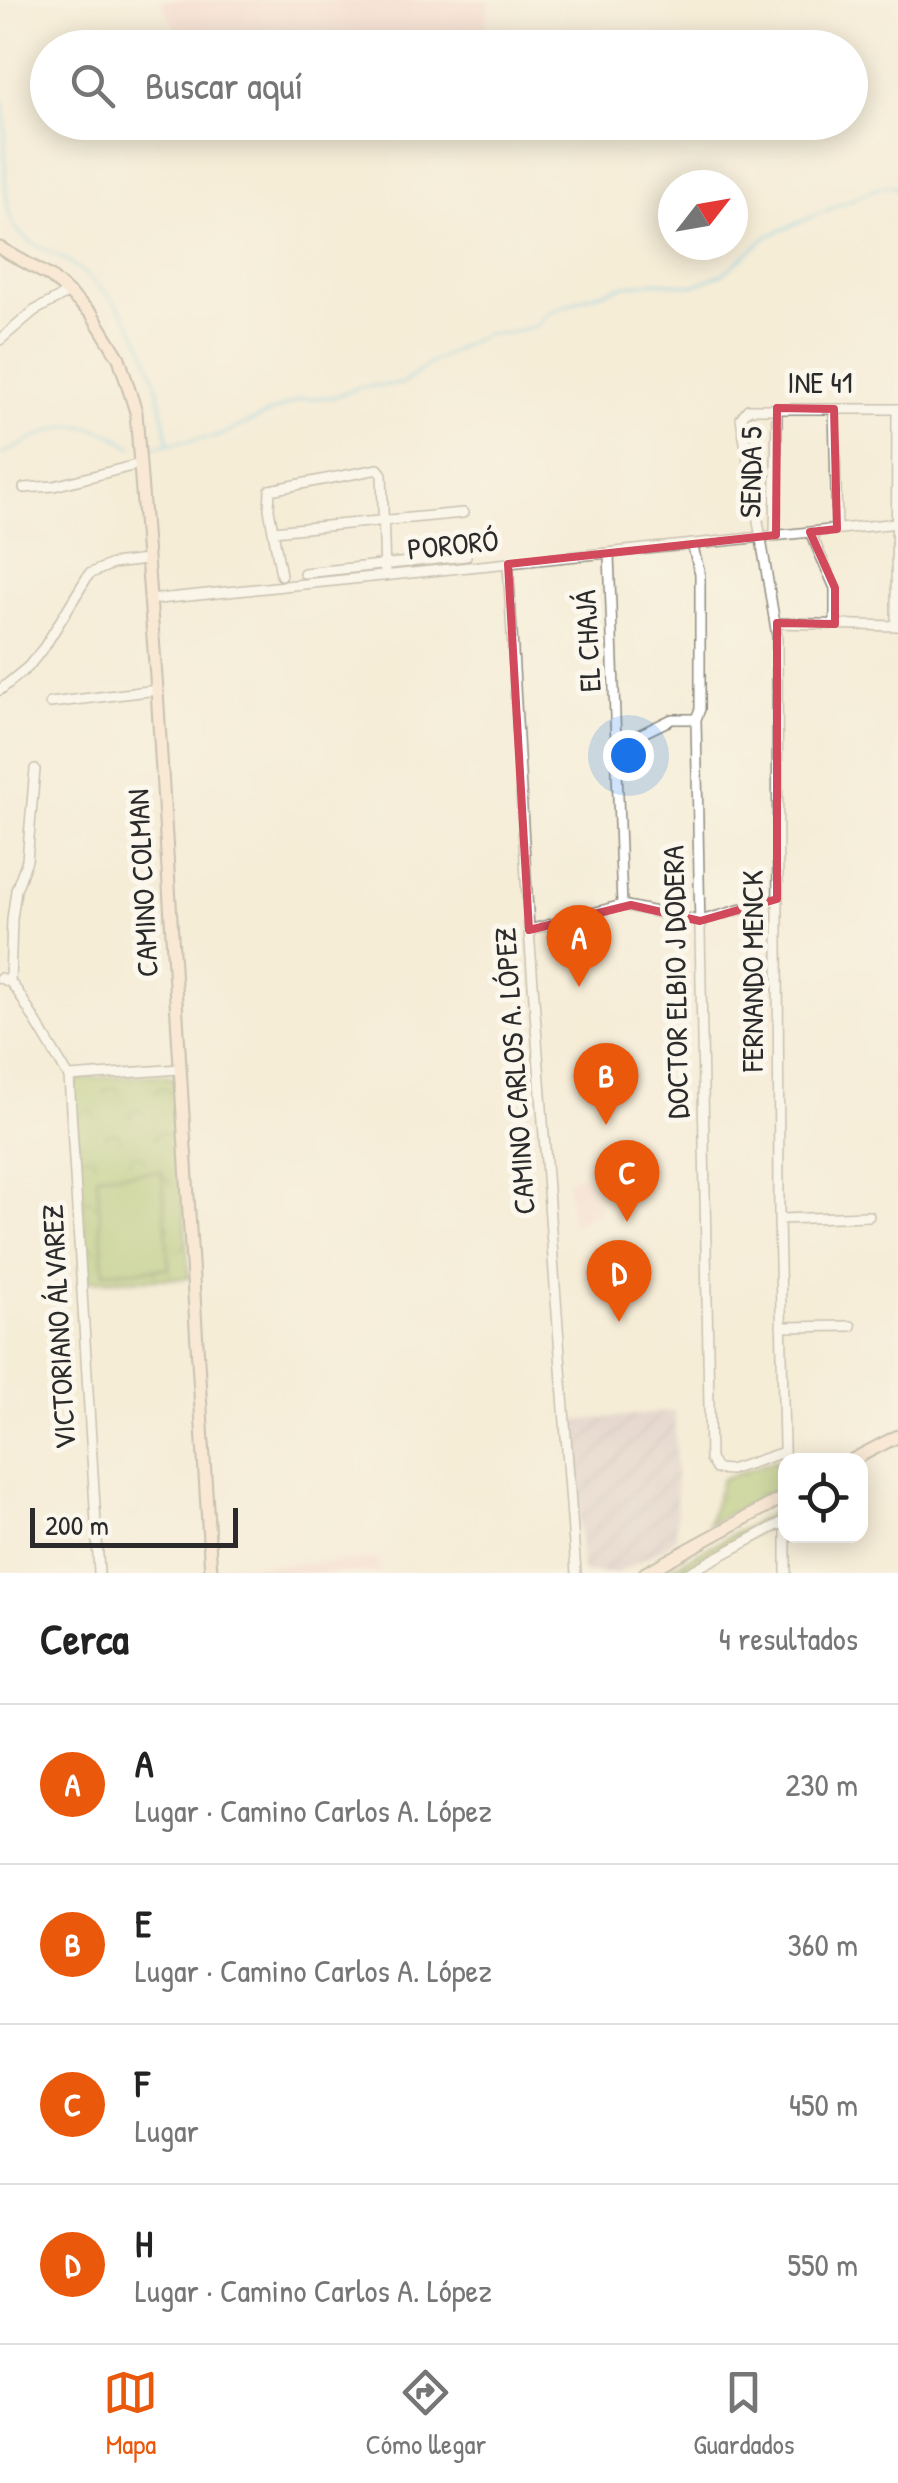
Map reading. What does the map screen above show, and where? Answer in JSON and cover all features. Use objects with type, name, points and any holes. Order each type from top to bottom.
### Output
[{"type":"street","name":"CAMINO COLMAN","points":[[0,248],[26,261],[92,314],[119,358],[132,395],[156,690],[211,1573]]},
{"type":"street","points":[[0,340],[34,311],[69,292]]},
{"type":"street","name":"SENDA 5","points":[[776,536],[777,408]]},
{"type":"street","points":[[834,409],[838,529]]},
{"type":"street","points":[[776,624],[897,626],[897,409]]},
{"type":"street","name":"INE 41","points":[[744,411],[897,409]]},
{"type":"street","name":"FERNANDO MENCK","points":[[744,411],[742,418],[776,624],[784,1452]]},
{"type":"street","points":[[24,488],[54,486],[140,464]]},
{"type":"street","points":[[281,575],[269,493],[273,487],[372,469],[382,474],[386,571]]},
{"type":"street","points":[[273,530],[463,513]]},
{"type":"street","name":"PORORÓ","points":[[149,600],[386,571],[508,564],[897,523]]},
{"type":"street","points":[[810,532],[835,588],[835,624]]},
{"type":"street","name":"DOCTOR ELBIO J DODERA","points":[[692,544],[700,574],[700,710],[696,718],[710,1459],[716,1469],[730,1470],[784,1452]]},
{"type":"street","name":"EL CHAJÁ","points":[[609,554],[622,905]]},
{"type":"street","points":[[304,572],[386,571],[466,556]]},
{"type":"street","points":[[0,690],[28,667],[89,574],[112,564],[146,560]]},
{"type":"street","name":"CAMINO CARLOS A. LÓPEZ","points":[[508,564],[529,930],[576,1573]]},
{"type":"street","points":[[50,703],[156,690]]},
{"type":"street","points":[[618,746],[672,719],[696,718]]},
{"type":"street","points":[[35,769],[27,860],[16,890],[5,980],[69,1078],[180,1069]]},
{"type":"street","points":[[529,930],[622,905],[700,921],[777,898]]},
{"type":"street","name":"VICTORIANO ÁLVAREZ","points":[[69,1078],[99,1573]]},
{"type":"street","points":[[779,1218],[869,1216]]},
{"type":"street","points":[[781,1328],[851,1326]]},
{"type":"street","points":[[865,1453],[898,1436]]},
{"type":"street","points":[[645,1573],[778,1500]]},
{"type":"street","points":[[688,1573],[778,1525]]},
{"type":"street","name":"FERNANDO MENCK","points":[[786,1543],[786,1573]]},
{"type":"highlighted area","points":[[777,408],[834,409],[837,529],[810,532],[835,588],[835,624],[777,623],[777,899],[700,921],[631,905],[529,930],[508,564],[776,535]]},
{"type":"shaded area","points":[[160,0],[489,0],[486,30],[175,30]]},
{"type":"shaded area","points":[[583,1172],[602,1210],[571,1225],[567,1180]]},
{"type":"shaded area","points":[[675,1411],[677,1535],[666,1547],[617,1573],[582,1573],[573,1421]]},
{"type":"shaded area","points":[[379,1559],[380,1573],[226,1573],[225,1567]]},
{"type":"green space","points":[[82,1078],[175,1078],[189,1278],[88,1281],[73,1084]]},
{"type":"green space","points":[[162,1171],[169,1268],[104,1272],[97,1175]]},
{"type":"green space","points":[[776,1460],[778,1489],[708,1524],[722,1479]]},
{"type":"green space","points":[[778,1514],[774,1522],[682,1573],[661,1573]]},
{"type":"waterway","points":[[0,92],[5,111],[6,189],[15,227],[27,239],[66,260],[116,303],[142,343],[150,364],[169,443]]},
{"type":"waterway","points":[[144,448],[216,437],[301,399],[333,397],[360,387],[402,384],[432,362],[485,334],[536,326],[548,313],[627,285],[660,282],[693,286],[724,273],[768,236],[878,188],[888,185],[898,189]]},
{"type":"waterway","points":[[0,455],[54,430],[80,426],[115,436],[132,447]]},
{"type":"place","name":"A","points":[[579,987]]},
{"type":"place","name":"E","points":[[606,1125]]},
{"type":"place","name":"F","points":[[627,1222]]},
{"type":"place","name":"H","points":[[619,1322]]}]
